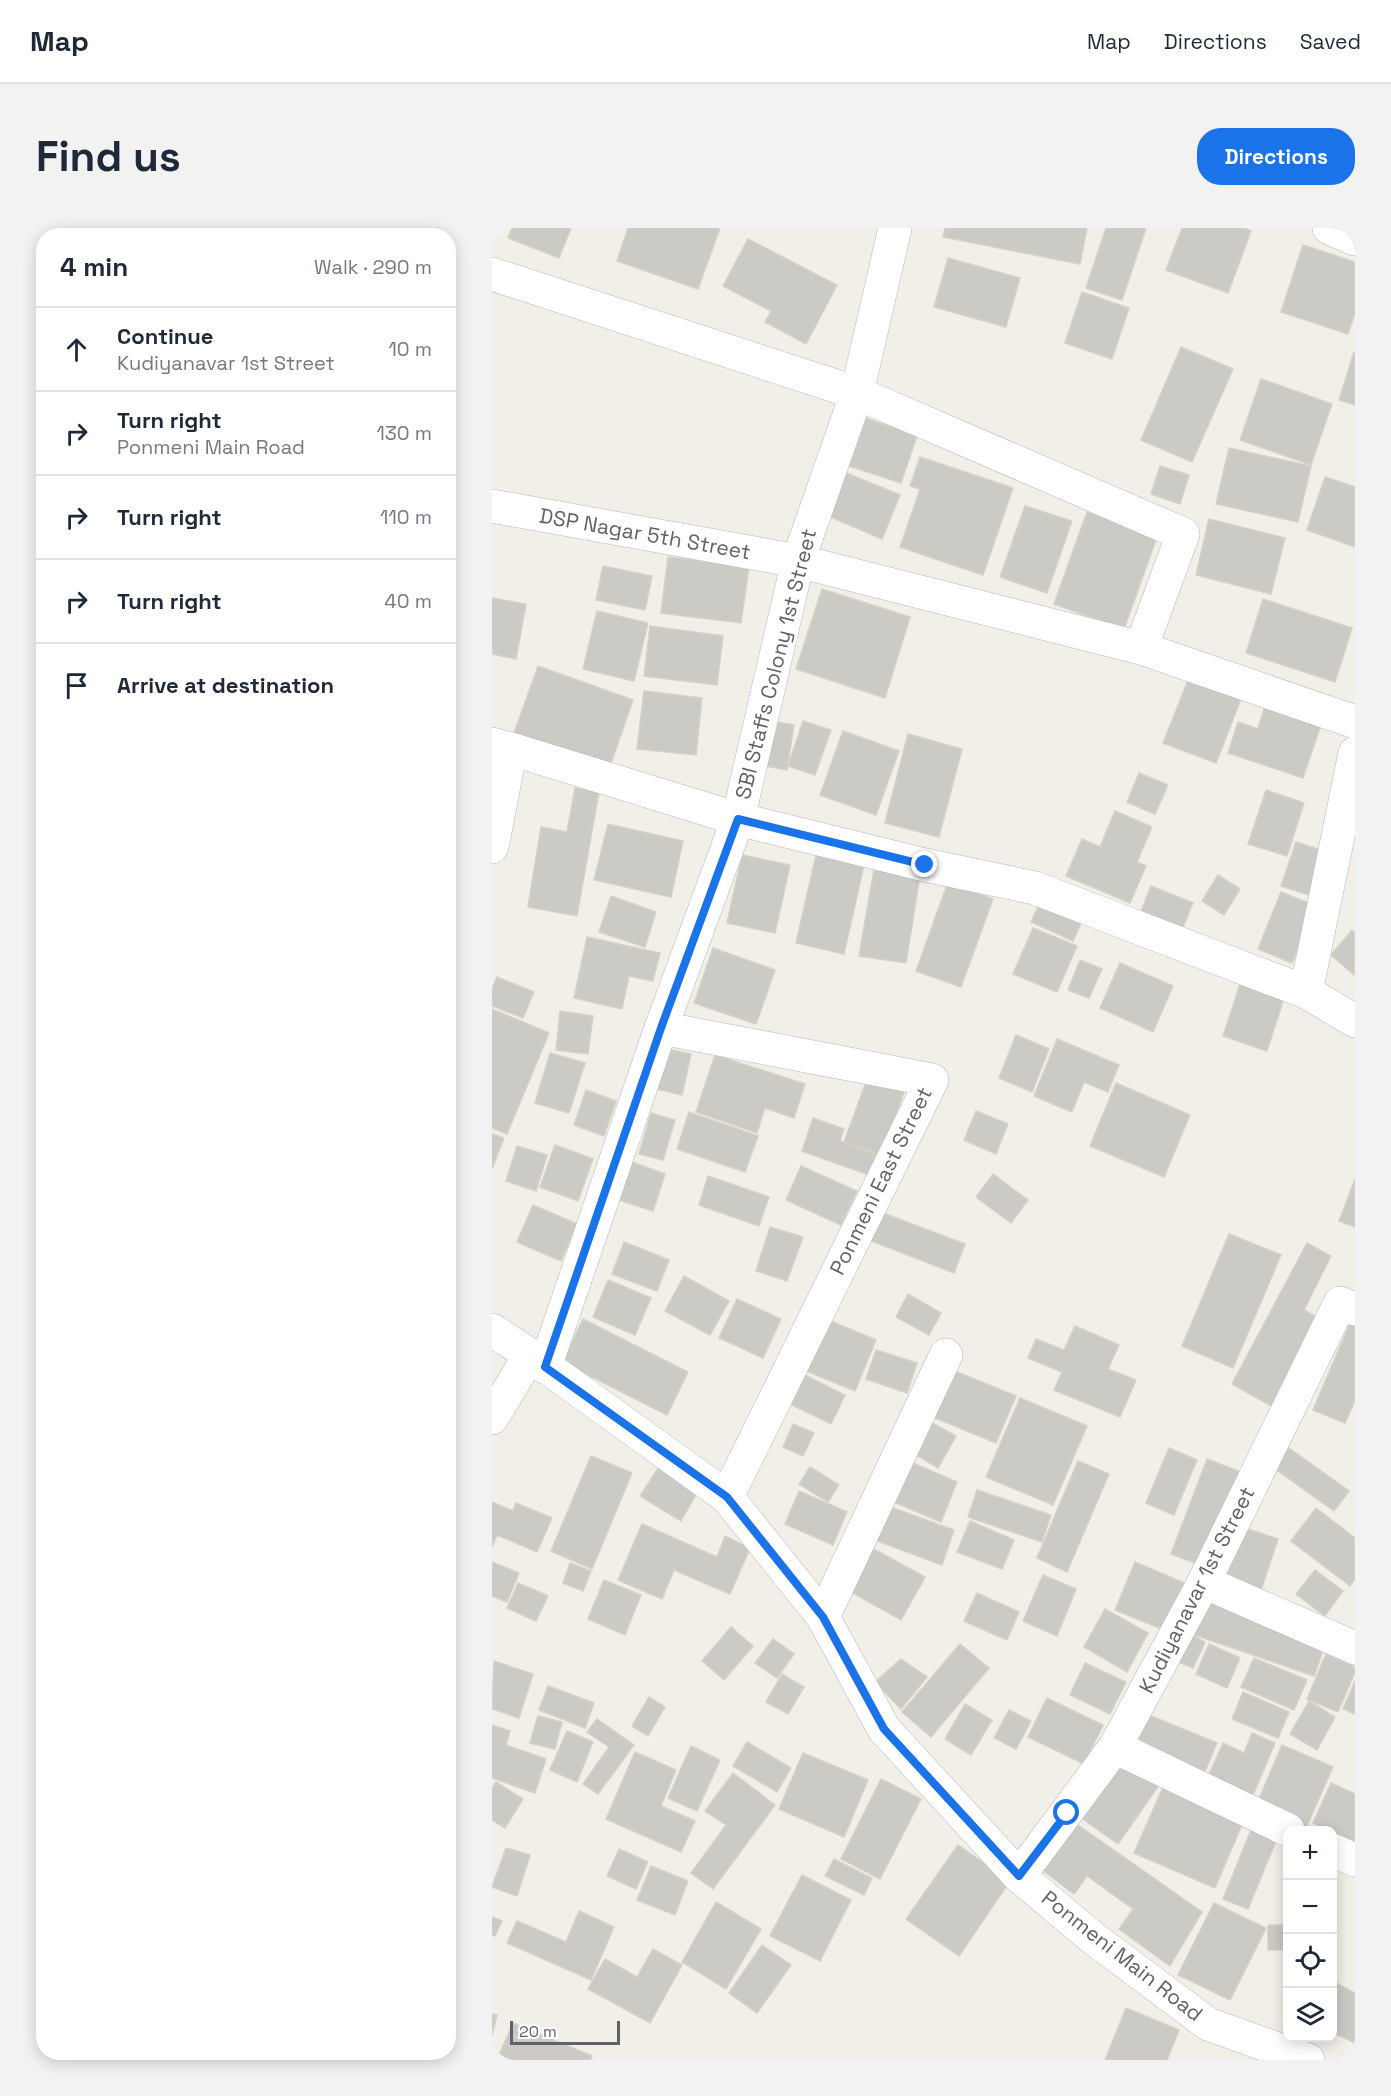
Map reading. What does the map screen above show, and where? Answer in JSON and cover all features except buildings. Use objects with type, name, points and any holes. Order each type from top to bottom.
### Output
[{"type":"street","name":"SBI Staffs Colony 1st Street","points":[[492,1418],[538,1361],[738,819],[798,561],[857,393],[895,228]]},
{"type":"street","points":[[1329,228],[1355,239]]},
{"type":"street","points":[[492,274],[857,393],[1183,534],[1141,648]]},
{"type":"street","name":"DSP Nagar 5th Street","points":[[492,506],[798,561],[1141,648],[1355,722]]},
{"type":"street","points":[[492,848],[502,746],[738,819],[925,865],[1035,888],[1306,992],[1355,1021]]},
{"type":"street","points":[[1306,992],[1355,753]]},
{"type":"street","name":"Ponmeni East Street","points":[[661,1028],[932,1080],[727,1497]]},
{"type":"street","name":"Kudiyanavar 1st Street","points":[[1019,1876],[1115,1747],[1204,1582],[1340,1303],[1355,1309]]},
{"type":"street","name":"Ponmeni Main Road","points":[[492,1330],[727,1497],[823,1617],[884,1729],[1019,1876],[1093,1938],[1208,2024],[1247,2050],[1308,2060]]},
{"type":"street","points":[[823,1617],[946,1355]]},
{"type":"street","points":[[1204,1582],[1355,1648]]},
{"type":"street","points":[[1115,1747],[1283,1828]]},
{"type":"street","points":[[1337,1852],[1355,1860]]},
{"type":"route","points":[[925,865],[738,819],[661,1028],[545,1367],[727,1497],[823,1617],[884,1729],[1019,1876],[1067,1813]]}]
